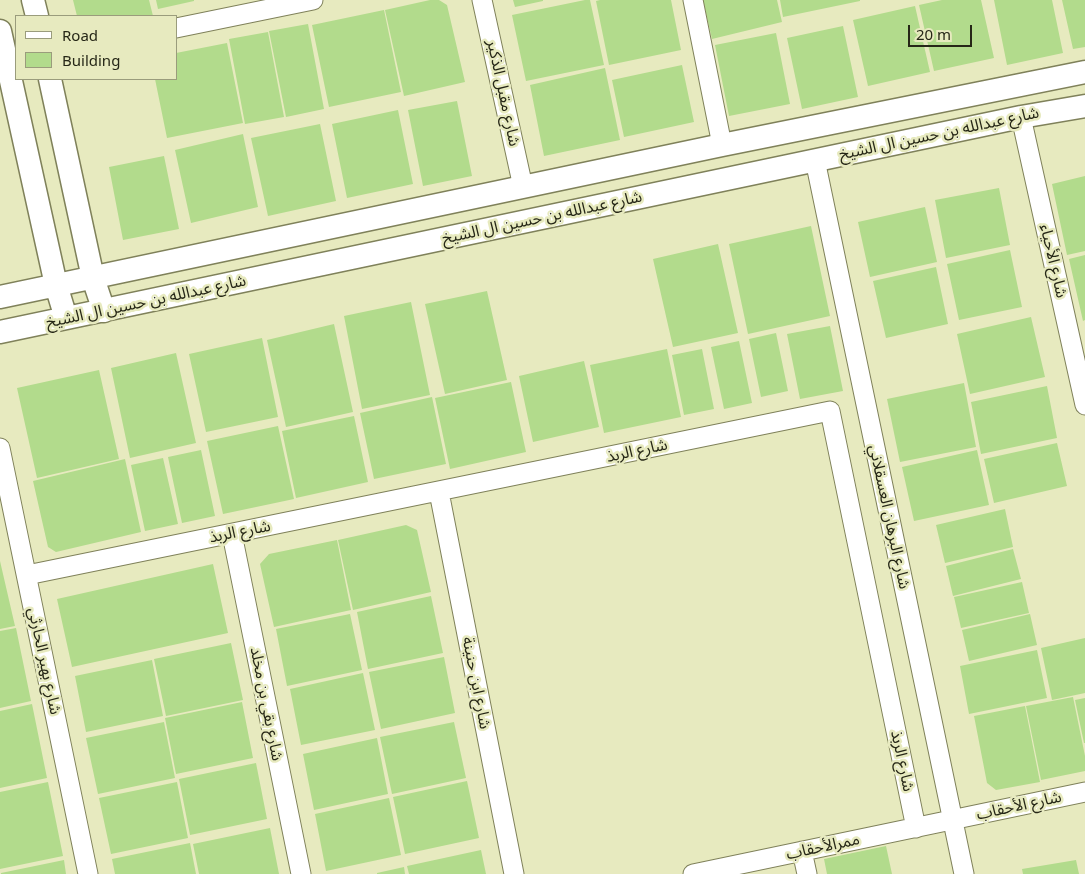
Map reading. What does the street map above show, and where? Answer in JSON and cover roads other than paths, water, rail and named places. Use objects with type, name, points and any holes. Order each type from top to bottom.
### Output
[{"type":"street","points":[[33,0],[37,15]]},
{"type":"street","points":[[178,27],[263,5],[312,0]]},
{"type":"street","name":"شارع مقبل الذكير","points":[[482,0],[523,187]]},
{"type":"street","points":[[693,0],[722,145]]},
{"type":"street","points":[[0,31],[56,285],[66,318]]},
{"type":"street","name":"شارع عبدالله بن حسين ال الشيخ","points":[[0,297],[722,145],[1085,72]]},
{"type":"street","points":[[50,80],[93,278],[104,311]]},
{"type":"street","name":"شارع عبدالله بن حسين ال الشيخ","points":[[0,332],[1020,117],[1085,106]]},
{"type":"street","name":"شارع الأحياء","points":[[1020,117],[1078,341],[1085,405]]},
{"type":"street","name":"شارع البرهان العسقلاني","points":[[815,160],[964,874]]},
{"type":"street","name":"شارع الربذ","points":[[27,575],[830,411],[916,828]]},
{"type":"street","name":"شارع بهير الحارثي","points":[[0,448],[88,874]]},
{"type":"street","name":"شارع ابن حنينة","points":[[439,492],[514,874]]},
{"type":"street","name":"شارع بقي بن مخلد","points":[[232,534],[301,874]]},
{"type":"street","name":"شارع الأحقاب","points":[[953,820],[1085,792]]},
{"type":"street","name":"ممرالأحقاب","points":[[692,874],[953,820]]},
{"type":"street","points":[[802,852],[807,874]]}]
